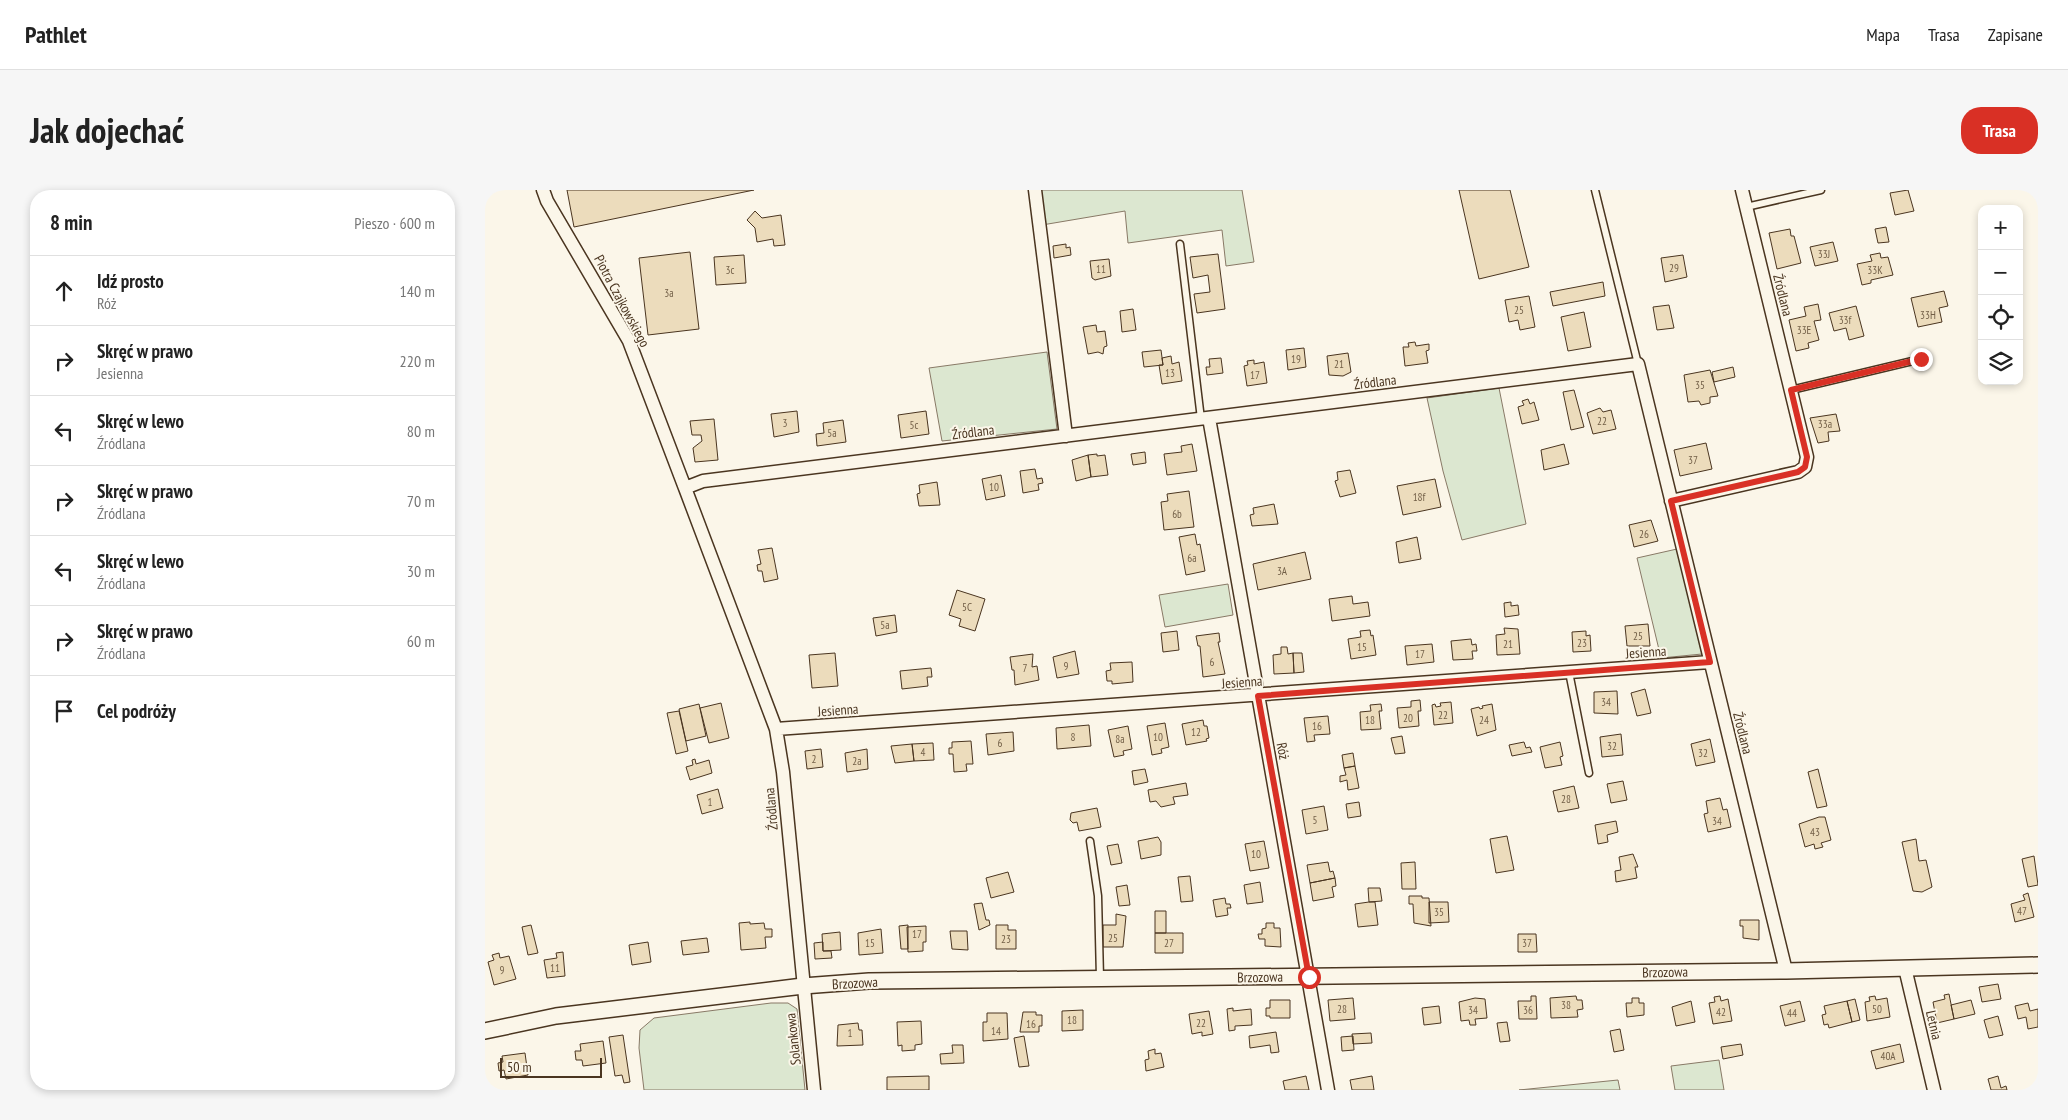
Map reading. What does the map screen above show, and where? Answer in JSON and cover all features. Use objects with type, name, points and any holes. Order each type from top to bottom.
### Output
[{"type":"street","name":"Piotra Czajkowskiego","points":[[543,190],[547,201],[629,341],[685,488]]},
{"type":"street","points":[[1035,190],[1066,436]]},
{"type":"street","name":"Źródlana","points":[[1671,501],[1798,472],[1805,467],[1807,457],[1742,190]]},
{"type":"street","name":"Źródlana","points":[[803,986],[783,772],[776,729],[685,488],[703,481],[1637,364],[1786,971]]},
{"type":"street","name":"Róż","points":[[1205,418],[1258,696],[1328,1090]]},
{"type":"street","name":"Jesienna","points":[[776,729],[1258,696],[1710,662]]},
{"type":"street","name":"Brzozowa","points":[[485,1030],[556,1016],[803,986],[869,981],[1786,971],[2038,966]]},
{"type":"street","name":"Letnia","points":[[1905,968],[1934,1090]]},
{"type":"street","name":"Solankowa","points":[[803,986],[813,1090]]},
{"type":"lane","points":[[1595,190],[1637,364]]},
{"type":"lane","points":[[1746,207],[1821,190]]},
{"type":"lane","points":[[1180,244],[1205,418]]},
{"type":"lane","points":[[1791,390],[1921,359]]},
{"type":"lane","points":[[1569,672],[1589,773]]},
{"type":"lane","points":[[1090,841],[1098,896],[1100,979]]},
{"type":"green space","points":[[1040,190],[1242,190],[1254,262],[1226,266],[1222,230],[1128,243],[1125,211],[1042,225]]},
{"type":"green space","points":[[1047,352],[1057,429],[942,441],[929,368]]},
{"type":"green space","points":[[1499,388],[1526,524],[1462,540],[1443,471],[1427,398]]},
{"type":"green space","points":[[1677,549],[1702,654],[1661,658],[1637,558]]},
{"type":"green space","points":[[1228,584],[1233,615],[1165,627],[1159,595]]},
{"type":"green space","points":[[771,1003],[788,1003],[797,1009],[805,1090],[644,1090],[639,1048],[640,1030],[654,1018]]},
{"type":"green space","points":[[1719,1060],[1724,1090],[1675,1090],[1671,1066]]},
{"type":"green space","points":[[1618,1080],[1620,1090],[1519,1090]]},
{"type":"building","points":[[567,190],[754,190],[574,227]]},
{"type":"building","points":[[1459,190],[1510,190],[1529,267],[1479,279]]},
{"type":"building","points":[[1908,190],[1914,211],[1895,215],[1890,193]]},
{"type":"building","points":[[755,211],[762,218],[781,215],[785,245],[774,246],[773,239],[757,242],[755,228],[747,220]]},
{"type":"building","points":[[1886,227],[1889,242],[1878,243],[1875,229]]},
{"type":"building","points":[[1790,229],[1791,236],[1794,236],[1801,263],[1777,269],[1769,233]]},
{"type":"building","points":[[1833,242],[1838,261],[1815,266],[1810,247]]},
{"type":"building","points":[[1066,244],[1066,248],[1070,247],[1071,255],[1054,258],[1053,246]]},
{"type":"building","points":[[690,252],[699,329],[648,335],[639,258]]},
{"type":"building","points":[[1880,253],[1881,258],[1888,257],[1893,275],[1871,280],[1871,283],[1862,285],[1857,264],[1872,261],[1870,255]]},
{"type":"building","points":[[1218,254],[1225,309],[1197,313],[1194,294],[1210,292],[1208,275],[1193,278],[1190,257]]},
{"type":"building","points":[[744,255],[746,283],[716,285],[714,257]]},
{"type":"building","points":[[1683,255],[1687,277],[1665,282],[1661,258]]},
{"type":"building","points":[[1109,259],[1111,276],[1095,280],[1092,278],[1090,261]]},
{"type":"building","points":[[1603,282],[1605,296],[1553,306],[1550,292]]},
{"type":"building","points":[[1944,291],[1948,306],[1939,308],[1942,322],[1918,327],[1911,298]]},
{"type":"building","points":[[1529,296],[1535,327],[1520,330],[1518,320],[1509,322],[1505,300]]},
{"type":"building","points":[[1818,304],[1821,320],[1814,321],[1819,340],[1808,343],[1809,348],[1796,351],[1789,320],[1806,316],[1804,307]]},
{"type":"building","points":[[1669,305],[1674,328],[1657,330],[1653,307]]},
{"type":"building","points":[[1856,306],[1864,336],[1849,340],[1846,328],[1834,331],[1829,313]]},
{"type":"building","points":[[1133,309],[1136,330],[1122,332],[1120,311]]},
{"type":"building","points":[[1584,312],[1591,347],[1568,351],[1561,317]]},
{"type":"building","points":[[1096,325],[1097,332],[1105,331],[1107,346],[1104,347],[1103,354],[1098,352],[1088,354],[1083,327]]},
{"type":"building","points":[[1415,342],[1416,346],[1429,344],[1429,350],[1426,351],[1428,363],[1405,366],[1403,347],[1409,347],[1408,343]]},
{"type":"building","points":[[1304,348],[1306,367],[1288,370],[1286,350]]},
{"type":"building","points":[[1161,350],[1163,365],[1144,367],[1142,352]]},
{"type":"building","points":[[1348,353],[1351,372],[1343,376],[1329,375],[1327,356]]},
{"type":"building","points":[[1171,356],[1172,364],[1179,362],[1182,381],[1162,384],[1159,365],[1163,365],[1162,358]]},
{"type":"building","points":[[1221,358],[1223,373],[1207,375],[1206,367],[1210,367],[1209,359]]},
{"type":"building","points":[[1254,360],[1254,364],[1264,362],[1267,383],[1247,386],[1244,366],[1248,365],[1247,361]]},
{"type":"building","points":[[1733,367],[1735,377],[1714,382],[1712,372]]},
{"type":"building","points":[[1710,370],[1718,396],[1710,397],[1710,403],[1701,405],[1699,401],[1688,402],[1684,375]]},
{"type":"building","points":[[1574,390],[1584,427],[1571,430],[1563,392]]},
{"type":"building","points":[[1528,399],[1530,404],[1534,402],[1539,420],[1522,424],[1518,407],[1524,405],[1522,401]]},
{"type":"building","points":[[1600,408],[1603,412],[1611,410],[1616,429],[1593,434],[1587,413]]},
{"type":"building","points":[[797,411],[799,432],[774,437],[771,414]]},
{"type":"building","points":[[926,411],[929,434],[901,438],[898,415]]},
{"type":"building","points":[[1836,414],[1840,431],[1828,432],[1829,441],[1818,443],[1810,418]]},
{"type":"building","points":[[714,419],[718,460],[695,462],[693,448],[702,441],[701,435],[692,435],[690,421]]},
{"type":"building","points":[[843,420],[846,442],[817,446],[816,434],[824,433],[823,423]]},
{"type":"building","points":[[1706,443],[1712,469],[1680,476],[1674,450]]},
{"type":"building","points":[[1192,444],[1197,471],[1167,475],[1164,454],[1182,452],[1181,446]]},
{"type":"building","points":[[1564,444],[1569,464],[1544,470],[1541,450]]},
{"type":"building","points":[[1145,452],[1146,463],[1133,465],[1131,454]]},
{"type":"building","points":[[1097,454],[1097,456],[1105,455],[1108,475],[1091,477],[1088,455]]},
{"type":"building","points":[[1088,455],[1091,477],[1076,481],[1072,460]]},
{"type":"building","points":[[1035,469],[1037,479],[1042,478],[1043,483],[1038,484],[1039,490],[1023,493],[1020,471]]},
{"type":"building","points":[[1350,470],[1356,493],[1340,497],[1335,481],[1338,480],[1337,472]]},
{"type":"building","points":[[1001,475],[1005,496],[986,500],[982,479]]},
{"type":"building","points":[[1435,479],[1441,507],[1403,515],[1397,486]]},
{"type":"building","points":[[937,482],[940,505],[919,506],[917,494],[920,493],[919,485]]},
{"type":"building","points":[[1189,491],[1194,527],[1164,530],[1161,502],[1168,501],[1167,494]]},
{"type":"building","points":[[1274,504],[1278,524],[1252,526],[1250,515],[1254,514],[1253,508]]},
{"type":"building","points":[[1651,520],[1658,541],[1634,547],[1629,525]]},
{"type":"building","points":[[1195,534],[1197,545],[1200,544],[1205,571],[1186,575],[1179,537]]},
{"type":"building","points":[[1417,537],[1421,559],[1399,563],[1396,542]]},
{"type":"building","points":[[772,548],[778,579],[764,582],[762,571],[758,571],[757,565],[761,564],[758,550]]},
{"type":"building","points":[[1305,552],[1311,579],[1258,590],[1253,564]]},
{"type":"building","points":[[957,590],[985,599],[975,631],[959,626],[961,619],[949,615]]},
{"type":"building","points":[[1352,596],[1353,604],[1368,602],[1370,616],[1332,621],[1329,599]]},
{"type":"building","points":[[1511,602],[1511,606],[1518,605],[1519,615],[1505,617],[1504,603]]},
{"type":"building","points":[[895,615],[897,632],[876,636],[873,618]]},
{"type":"building","points":[[1648,624],[1650,646],[1627,646],[1625,626]]},
{"type":"building","points":[[1504,628],[1518,629],[1520,654],[1497,655],[1496,635],[1505,634]]},
{"type":"building","points":[[1370,630],[1371,636],[1373,635],[1376,655],[1351,659],[1348,639],[1361,637],[1360,631]]},
{"type":"building","points":[[1177,631],[1179,650],[1163,652],[1161,633]]},
{"type":"building","points":[[1586,631],[1586,636],[1590,635],[1591,651],[1573,652],[1572,632]]},
{"type":"building","points":[[1219,633],[1220,642],[1218,642],[1225,674],[1203,677],[1200,646],[1198,646],[1196,636]]},
{"type":"building","points":[[1471,639],[1472,645],[1476,644],[1477,651],[1472,651],[1473,659],[1453,660],[1451,641]]},
{"type":"building","points":[[1432,644],[1434,662],[1407,665],[1405,646]]},
{"type":"building","points":[[1281,647],[1287,647],[1288,654],[1293,653],[1294,673],[1274,674],[1273,655],[1281,654]]},
{"type":"building","points":[[1075,651],[1079,674],[1057,678],[1053,657]]},
{"type":"building","points":[[835,653],[838,686],[812,688],[809,655]]},
{"type":"building","points":[[1293,653],[1302,653],[1304,672],[1294,673]]},
{"type":"building","points":[[1033,654],[1032,667],[1037,666],[1039,680],[1015,685],[1014,670],[1012,670],[1010,657]]},
{"type":"building","points":[[1132,662],[1133,682],[1112,684],[1112,681],[1107,681],[1106,671],[1111,670],[1110,663]]},
{"type":"building","points":[[931,668],[932,677],[927,677],[928,686],[902,689],[900,671]]},
{"type":"building","points":[[1645,689],[1651,713],[1637,716],[1631,693]]},
{"type":"building","points":[[1617,691],[1618,714],[1594,713],[1594,692]]},
{"type":"building","points":[[1420,700],[1421,711],[1418,711],[1419,726],[1399,728],[1397,708],[1411,707],[1411,701]]},
{"type":"building","points":[[1451,702],[1453,723],[1434,725],[1432,705],[1435,704],[1436,707],[1441,706],[1440,703]]},
{"type":"building","points":[[721,703],[729,738],[709,743],[700,708]]},
{"type":"building","points":[[699,704],[706,736],[686,741],[679,709]]},
{"type":"building","points":[[1381,704],[1382,711],[1379,711],[1381,729],[1361,730],[1360,712],[1371,711],[1370,705]]},
{"type":"building","points":[[1492,704],[1496,730],[1477,736],[1471,709],[1479,707],[1480,709],[1483,708],[1482,706]]},
{"type":"building","points":[[679,711],[688,751],[676,754],[667,713]]},
{"type":"building","points":[[1328,716],[1330,734],[1314,735],[1315,741],[1307,742],[1304,718]]},
{"type":"building","points":[[1203,720],[1204,726],[1207,726],[1209,738],[1206,739],[1207,741],[1186,745],[1182,724]]},
{"type":"building","points":[[1165,723],[1169,747],[1161,749],[1162,753],[1152,755],[1147,726]]},
{"type":"building","points":[[1089,725],[1091,746],[1057,749],[1056,728]]},
{"type":"building","points":[[1128,726],[1132,749],[1123,751],[1124,755],[1114,757],[1108,730]]},
{"type":"building","points":[[1013,732],[1014,751],[988,755],[986,734]]},
{"type":"building","points":[[1621,734],[1623,755],[1602,757],[1600,737]]},
{"type":"building","points":[[1402,736],[1405,753],[1395,754],[1391,738]]},
{"type":"building","points":[[1710,739],[1715,762],[1696,766],[1691,744]]},
{"type":"building","points":[[971,741],[973,764],[966,764],[967,771],[954,772],[953,754],[949,754],[952,742]]},
{"type":"building","points":[[1524,742],[1526,748],[1530,747],[1532,752],[1512,756],[1509,745]]},
{"type":"building","points":[[1560,742],[1563,756],[1560,757],[1562,765],[1545,768],[1540,747]]},
{"type":"building","points":[[933,743],[934,760],[914,761],[912,744]]},
{"type":"building","points":[[912,744],[914,761],[895,763],[891,746]]},
{"type":"building","points":[[821,749],[823,767],[807,769],[805,751]]},
{"type":"building","points":[[867,749],[868,769],[847,772],[845,753]]},
{"type":"building","points":[[1353,753],[1355,766],[1344,768],[1342,755]]},
{"type":"building","points":[[695,759],[696,764],[709,760],[712,773],[690,780],[686,767],[693,765],[692,760]]},
{"type":"building","points":[[1355,766],[1359,788],[1348,790],[1347,780],[1340,782],[1340,776],[1346,775],[1344,768]]},
{"type":"building","points":[[1145,769],[1148,782],[1134,785],[1132,771]]},
{"type":"building","points":[[1818,769],[1827,806],[1817,808],[1808,772]]},
{"type":"building","points":[[1623,781],[1627,800],[1611,803],[1607,784]]},
{"type":"building","points":[[1186,783],[1188,795],[1173,797],[1175,804],[1161,807],[1156,801],[1150,802],[1148,790]]},
{"type":"building","points":[[1574,786],[1579,808],[1558,812],[1553,791]]},
{"type":"building","points":[[718,789],[723,808],[702,814],[697,795]]},
{"type":"building","points":[[1720,798],[1723,810],[1727,809],[1731,827],[1708,832],[1704,814],[1708,813],[1706,801]]},
{"type":"building","points":[[1359,802],[1361,816],[1348,818],[1346,804]]},
{"type":"building","points":[[1324,806],[1328,830],[1306,834],[1302,810]]},
{"type":"building","points":[[1097,808],[1101,827],[1079,831],[1077,822],[1073,823],[1070,820],[1071,813]]},
{"type":"building","points":[[1819,817],[1825,817],[1831,840],[1821,843],[1823,847],[1815,849],[1814,844],[1805,847],[1799,824]]},
{"type":"building","points":[[1616,821],[1618,832],[1607,835],[1608,842],[1598,844],[1595,825]]},
{"type":"building","points":[[1507,836],[1514,870],[1496,873],[1490,839]]},
{"type":"building","points":[[1158,837],[1161,842],[1161,855],[1141,859],[1138,841]]},
{"type":"building","points":[[1916,839],[1919,861],[1926,860],[1932,887],[1922,892],[1913,891],[1902,842]]},
{"type":"building","points":[[1264,841],[1269,868],[1250,871],[1245,844]]},
{"type":"building","points":[[1118,844],[1122,863],[1111,865],[1107,846]]},
{"type":"building","points":[[1633,854],[1638,867],[1635,867],[1637,878],[1616,882],[1615,871],[1621,870],[1619,857]]},
{"type":"building","points":[[2034,856],[2038,885],[2028,887],[2022,859]]},
{"type":"building","points":[[1328,862],[1330,872],[1333,871],[1335,878],[1310,883],[1307,865]]},
{"type":"building","points":[[1415,862],[1416,889],[1402,889],[1401,863]]},
{"type":"building","points":[[1008,872],[1014,892],[991,898],[986,878]]},
{"type":"building","points":[[1190,876],[1193,901],[1181,902],[1178,877]]},
{"type":"building","points":[[1335,878],[1336,886],[1332,887],[1334,897],[1313,901],[1310,883]]},
{"type":"building","points":[[1260,882],[1263,902],[1247,904],[1244,885]]},
{"type":"building","points":[[1127,885],[1130,905],[1119,906],[1116,887]]},
{"type":"building","points":[[1368,888],[1380,888],[1382,901],[1369,902]]},
{"type":"building","points":[[2028,893],[2034,917],[2015,922],[2011,904],[2025,900],[2023,895]]},
{"type":"building","points":[[1409,896],[1429,898],[1431,926],[1414,923],[1413,904],[1409,904]]},
{"type":"building","points":[[1225,898],[1226,904],[1230,904],[1231,908],[1227,908],[1228,915],[1216,917],[1213,900]]},
{"type":"building","points":[[1375,902],[1378,925],[1358,927],[1355,904]]},
{"type":"building","points":[[1429,902],[1448,902],[1449,922],[1429,923]]},
{"type":"building","points":[[982,903],[986,920],[989,920],[990,925],[979,930],[974,904]]},
{"type":"building","points":[[1155,911],[1166,911],[1166,933],[1155,933]]},
{"type":"building","points":[[1116,914],[1126,916],[1123,947],[1103,947],[1103,925],[1116,925]]},
{"type":"building","points":[[1740,920],[1759,920],[1759,940],[1743,938],[1743,926],[1740,926]]},
{"type":"building","points":[[750,922],[750,924],[764,923],[765,929],[772,929],[772,937],[765,937],[766,948],[741,950],[739,923]]},
{"type":"building","points":[[1266,923],[1274,923],[1274,928],[1280,928],[1281,947],[1265,946],[1265,939],[1259,939],[1258,934],[1262,934],[1262,929],[1266,928]]},
{"type":"building","points":[[531,925],[538,953],[528,955],[522,927]]},
{"type":"building","points":[[908,925],[908,949],[901,949],[899,926]]},
{"type":"building","points":[[996,925],[1008,925],[1008,930],[1016,930],[1016,949],[996,949]]},
{"type":"building","points":[[926,926],[926,942],[923,942],[923,951],[908,952],[907,927]]},
{"type":"building","points":[[881,929],[883,953],[859,955],[858,933]]},
{"type":"building","points":[[950,931],[967,931],[968,950],[952,949]]},
{"type":"building","points":[[840,932],[841,950],[823,951],[822,934]]},
{"type":"building","points":[[1155,933],[1183,933],[1183,953],[1155,953]]},
{"type":"building","points":[[1518,934],[1536,934],[1537,952],[1518,952]]},
{"type":"building","points":[[707,938],[709,952],[683,955],[681,941]]},
{"type":"building","points":[[648,942],[651,962],[632,965],[629,945]]},
{"type":"building","points":[[823,942],[823,951],[831,951],[832,958],[815,959],[814,943]]},
{"type":"building","points":[[563,952],[565,976],[547,978],[544,960],[557,958],[556,953]]},
{"type":"building","points":[[499,953],[500,958],[509,956],[516,979],[494,985],[488,962],[494,960],[492,955]]},
{"type":"building","points":[[1998,984],[2001,999],[1982,1002],[1979,987]]},
{"type":"building","points":[[1949,994],[1954,1019],[1937,1023],[1933,1002],[1945,999],[1944,995]]},
{"type":"building","points":[[1531,996],[1536,996],[1537,1019],[1519,1019],[1518,1001],[1531,1001]]},
{"type":"building","points":[[1576,996],[1577,1000],[1582,1000],[1583,1009],[1577,1010],[1578,1017],[1551,1018],[1550,998]]},
{"type":"building","points":[[1720,996],[1721,1001],[1728,999],[1732,1021],[1713,1024],[1709,1003],[1715,1002],[1714,997]]},
{"type":"building","points":[[1875,996],[1876,1000],[1887,998],[1890,1017],[1867,1021],[1865,1002],[1870,1001],[1869,997]]},
{"type":"building","points":[[1353,998],[1355,1019],[1330,1021],[1328,1000]]},
{"type":"building","points":[[1475,998],[1485,999],[1487,1018],[1475,1019],[1476,1025],[1470,1025],[1469,1020],[1461,1021],[1459,1002]]},
{"type":"building","points":[[1632,998],[1639,998],[1639,1003],[1644,1003],[1644,1015],[1627,1017],[1626,1003],[1632,1003]]},
{"type":"building","points":[[1855,999],[1860,1020],[1852,1022],[1847,1001]]},
{"type":"building","points":[[1270,1000],[1290,1000],[1290,1018],[1270,1018],[1270,1016],[1266,1016],[1266,1008],[1270,1008]]},
{"type":"building","points":[[1971,1000],[1975,1014],[1954,1019],[1951,1005]]},
{"type":"building","points":[[1691,1001],[1695,1022],[1676,1026],[1672,1007]]},
{"type":"building","points":[[1800,1001],[1805,1021],[1785,1026],[1780,1006]]},
{"type":"building","points":[[1847,1001],[1852,1022],[1829,1028],[1828,1024],[1824,1025],[1822,1015],[1826,1014],[1824,1006]]},
{"type":"building","points":[[2028,1003],[2030,1011],[2038,1009],[2038,1027],[2028,1029],[2026,1017],[2018,1019],[2015,1006]]},
{"type":"building","points":[[1439,1006],[1441,1023],[1424,1025],[1422,1008]]},
{"type":"building","points":[[1233,1008],[1233,1011],[1251,1009],[1252,1025],[1235,1026],[1235,1030],[1229,1031],[1227,1009]]},
{"type":"building","points":[[1083,1010],[1083,1030],[1062,1031],[1062,1011]]},
{"type":"building","points":[[1209,1011],[1213,1034],[1202,1036],[1202,1032],[1192,1034],[1189,1014]]},
{"type":"building","points":[[1023,1012],[1036,1012],[1036,1015],[1042,1015],[1042,1026],[1039,1026],[1039,1032],[1020,1032]]},
{"type":"building","points":[[987,1013],[1007,1013],[1008,1039],[983,1041],[983,1022],[987,1022]]},
{"type":"building","points":[[1998,1016],[2003,1035],[1989,1038],[1984,1020]]},
{"type":"building","points":[[921,1021],[922,1044],[915,1045],[915,1050],[902,1051],[902,1045],[898,1046],[897,1022]]},
{"type":"building","points":[[1507,1022],[1510,1041],[1500,1042],[1497,1023]]},
{"type":"building","points":[[858,1023],[859,1030],[862,1030],[863,1045],[837,1046],[838,1025]]},
{"type":"building","points":[[1620,1029],[1624,1050],[1614,1052],[1610,1031]]},
{"type":"building","points":[[1276,1032],[1279,1052],[1271,1053],[1270,1045],[1250,1048],[1249,1036]]},
{"type":"building","points":[[1371,1033],[1372,1043],[1353,1044],[1352,1034]]},
{"type":"building","points":[[623,1035],[630,1082],[624,1083],[622,1075],[615,1076],[609,1037]]},
{"type":"building","points":[[1024,1036],[1029,1066],[1019,1067],[1014,1038]]},
{"type":"building","points":[[1353,1036],[1354,1050],[1342,1051],[1341,1037]]},
{"type":"building","points":[[603,1041],[606,1063],[583,1066],[582,1060],[576,1060],[575,1051],[581,1051],[580,1044]]},
{"type":"building","points":[[1741,1044],[1743,1055],[1723,1059],[1721,1047]]},
{"type":"building","points":[[1900,1044],[1904,1062],[1876,1069],[1871,1051]]},
{"type":"building","points":[[952,1045],[963,1045],[964,1063],[941,1064],[940,1054],[953,1053]]},
{"type":"building","points":[[1155,1049],[1155,1054],[1161,1053],[1164,1067],[1146,1071],[1145,1060],[1149,1059],[1148,1051]]},
{"type":"building","points":[[525,1053],[528,1075],[506,1079],[504,1070],[499,1071],[498,1063],[503,1062],[502,1056]]},
{"type":"building","points":[[929,1076],[929,1090],[887,1090],[887,1077]]},
{"type":"building","points":[[1306,1076],[1309,1090],[1285,1090],[1283,1081]]},
{"type":"building","points":[[1372,1076],[1374,1090],[1352,1090],[1350,1080]]},
{"type":"building","points":[[1998,1076],[2001,1088],[2006,1086],[2007,1090],[1991,1090],[1988,1079]]},
{"type":"route","points":[[1309,977],[1258,696],[1710,662],[1671,501],[1798,472],[1805,467],[1807,457],[1791,390],[1921,359]]}]
